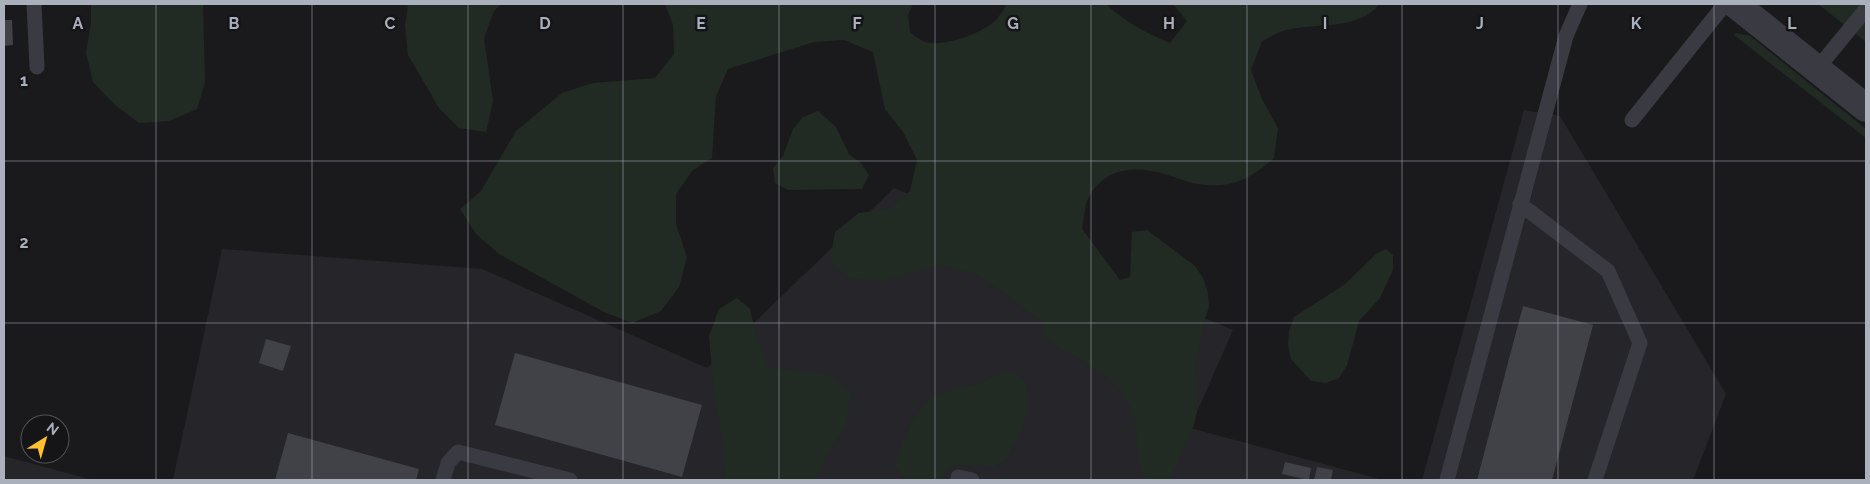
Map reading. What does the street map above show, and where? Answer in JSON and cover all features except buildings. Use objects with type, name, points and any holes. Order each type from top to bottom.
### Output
[{"type":"street","points":[[1735,4],[1866,108]]},
{"type":"lane","points":[[34,4],[37,67]]},
{"type":"lane","points":[[1447,480],[1566,36],[1580,4]]},
{"type":"lane","points":[[1632,120],[1726,4]]},
{"type":"lane","points":[[1816,69],[1866,9]]},
{"type":"lane","points":[[1520,204],[1608,271],[1640,344],[1595,480]]},
{"type":"lane","points":[[443,480],[448,463],[458,452],[570,480]]},
{"type":"lane","points":[[958,480],[958,477],[972,480]]},
{"type":"shaded area","points":[[91,4],[203,4],[205,82],[197,109],[169,121],[139,123],[115,105],[93,82],[86,53],[91,23]]},
{"type":"shaded area","points":[[408,4],[501,4],[494,11],[484,38],[493,101],[486,132],[459,128],[439,108],[408,55],[405,26]]},
{"type":"shaded area","points":[[665,4],[913,4],[908,15],[910,32],[921,40],[940,43],[982,30],[996,20],[1007,4],[1106,4],[1136,26],[1170,43],[1187,21],[1173,4],[1380,4],[1361,18],[1350,22],[1287,30],[1262,41],[1251,70],[1262,99],[1278,128],[1274,158],[1256,172],[1229,184],[1204,185],[1153,171],[1131,170],[1111,175],[1102,181],[1088,199],[1082,229],[1120,280],[1130,277],[1132,232],[1147,230],[1195,266],[1203,278],[1208,293],[1209,307],[1195,367],[1197,411],[1194,425],[1170,480],[1147,480],[1140,468],[1136,429],[1131,410],[1119,389],[1099,371],[1063,350],[1041,334],[1045,325],[999,289],[971,273],[941,265],[882,281],[850,279],[830,261],[835,232],[859,213],[889,209],[910,191],[917,160],[903,132],[885,109],[873,52],[844,40],[814,42],[728,69],[716,96],[712,158],[693,170],[676,194],[676,224],[687,257],[679,287],[661,311],[632,323],[604,312],[499,254],[476,234],[460,209],[481,191],[516,131],[562,93],[593,83],[655,78],[674,54],[673,25]]},
{"type":"shaded area","points":[[1818,4],[1866,4],[1866,42]]},
{"type":"shaded area","points":[[1736,33],[1750,36],[1866,129],[1866,138],[1734,35]]},
{"type":"shaded area","points":[[1524,110],[1560,116],[1726,394],[1693,480],[1422,480]]},
{"type":"shaded area","points":[[818,111],[836,127],[849,154],[861,163],[869,175],[862,189],[788,190],[775,183],[773,168],[783,156],[793,129],[803,117]]},
{"type":"shaded area","points":[[894,188],[1233,330],[1190,428],[1383,480],[173,480],[222,249],[482,269],[707,368]]},
{"type":"shaded area","points":[[1386,249],[1393,255],[1393,270],[1380,298],[1359,321],[1347,365],[1339,378],[1326,383],[1311,381],[1291,359],[1288,345],[1289,331],[1294,317],[1344,285],[1376,254]]},
{"type":"shaded area","points":[[737,298],[750,309],[757,339],[769,367],[830,374],[851,395],[846,426],[828,452],[816,480],[725,480],[724,451],[714,392],[709,336],[719,309]]},
{"type":"shaded area","points":[[1000,372],[1014,372],[1026,382],[1030,405],[1021,432],[1007,459],[995,467],[964,465],[949,467],[941,480],[905,480],[894,464],[909,428],[925,403],[941,393],[976,384]]},
{"type":"shaded area","points":[[4,456],[20,460],[20,464],[34,464],[93,480],[4,480]]}]
